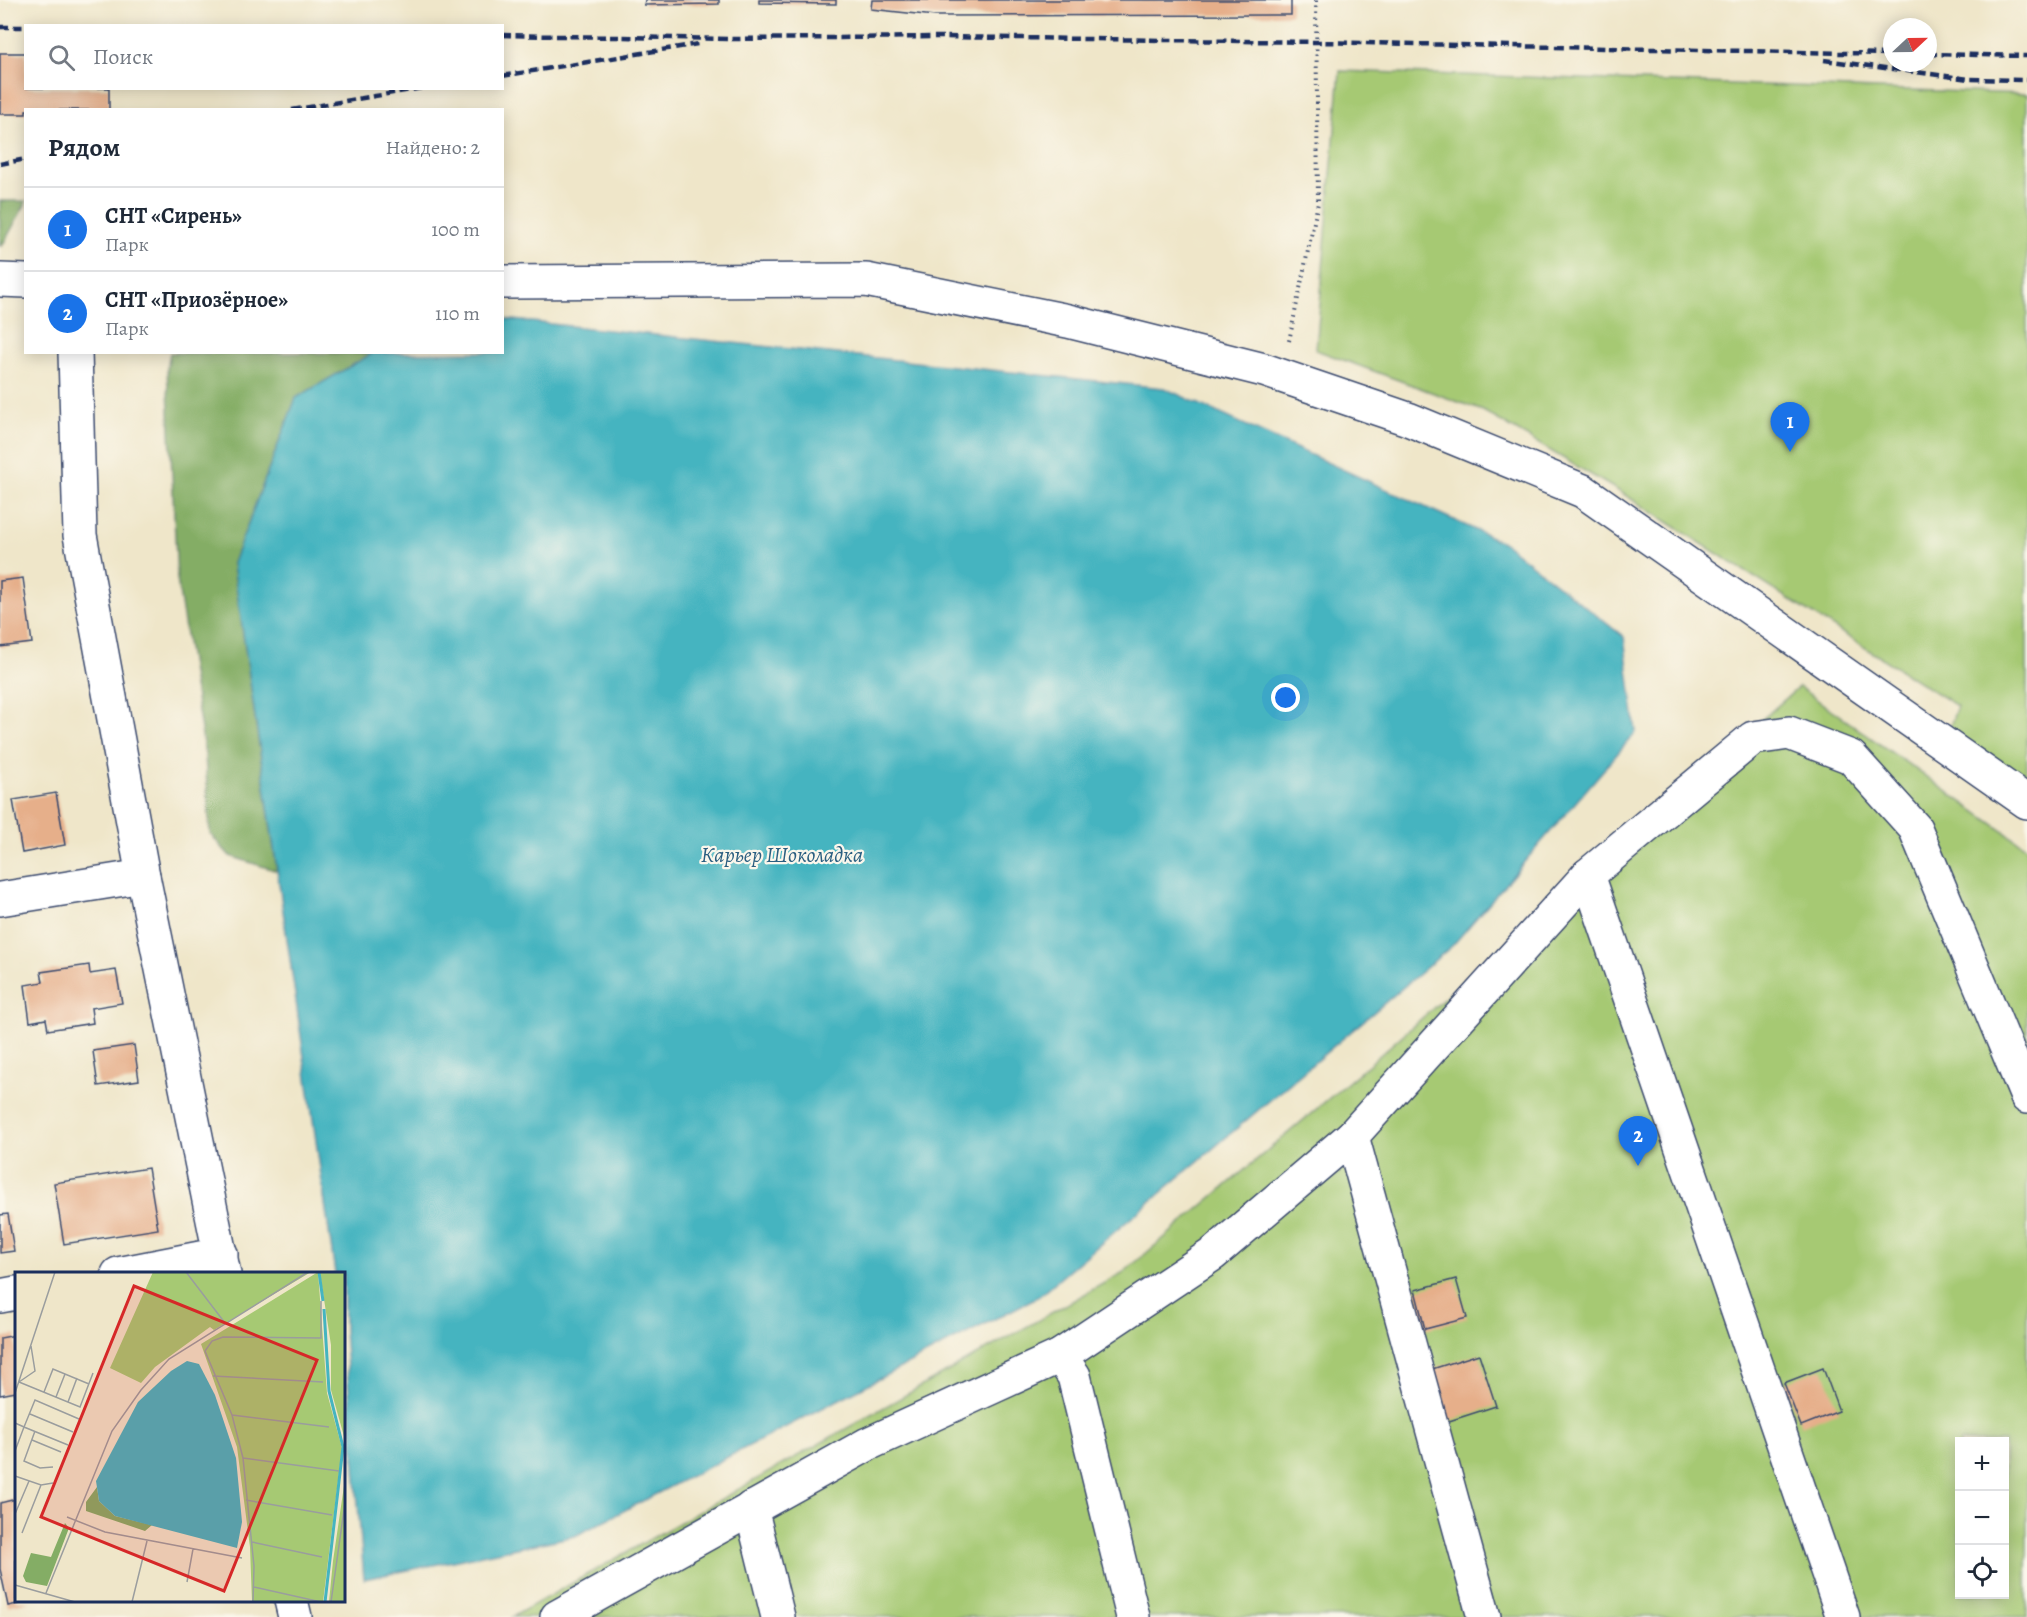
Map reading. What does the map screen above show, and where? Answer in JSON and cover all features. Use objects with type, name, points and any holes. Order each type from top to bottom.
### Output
[{"type":"street","points":[[0,280],[24,280]]},
{"type":"street","points":[[504,282],[866,280],[1068,321],[1281,376],[1407,419],[1583,491],[2027,802]]},
{"type":"street","points":[[75,354],[80,535],[143,876],[222,1264],[139,1272]]},
{"type":"street","points":[[557,1617],[868,1444],[1060,1356],[1213,1254],[1352,1136],[1588,875],[1753,738],[1789,733],[1851,758],[1915,828],[2027,1097]]},
{"type":"street","points":[[1588,875],[1843,1617]]},
{"type":"street","points":[[0,899],[143,876]]},
{"type":"street","points":[[1352,1136],[1484,1617]]},
{"type":"street","points":[[0,1296],[15,1293]]},
{"type":"street","points":[[1060,1356],[1074,1376],[1133,1617]]},
{"type":"street","points":[[751,1508],[778,1617]]},
{"type":"street","points":[[291,1602],[295,1617]]},
{"type":"path","points":[[1281,376],[1318,203],[1316,0]]},
{"type":"green space","points":[[1340,71],[2027,94],[2027,808],[1944,744],[1957,706],[1622,493],[1483,411],[1316,350]]},
{"type":"green space","points":[[0,201],[24,201],[24,207],[0,246]]},
{"type":"green space","points":[[170,354],[371,354],[296,398],[233,563],[277,871],[230,856],[210,834],[205,755],[177,579],[167,368]]},
{"type":"green space","points":[[1799,687],[2027,848],[2027,1617],[512,1617],[1124,1272],[1373,1061]]},
{"type":"water","name":"Карьер Шоколадка","points":[[504,319],[1164,388],[1504,543],[1624,637],[1636,732],[1453,945],[1039,1296],[575,1536],[364,1579],[345,1343],[345,1272],[335,1272],[233,563],[296,398],[371,354],[504,354]]},
{"type":"building","points":[[645,0],[719,0],[719,4],[644,5]]},
{"type":"building","points":[[759,0],[836,0],[836,4],[759,3]]},
{"type":"building","points":[[872,0],[1291,0],[1291,15],[935,16],[871,9]]},
{"type":"building","points":[[0,53],[24,53],[24,90],[109,90],[109,108],[24,108],[24,114],[0,114]]},
{"type":"building","points":[[23,578],[32,643],[0,647],[0,581]]},
{"type":"building","points":[[56,793],[65,845],[22,853],[13,800]]},
{"type":"building","points":[[89,965],[90,974],[116,970],[122,1003],[91,1008],[93,1023],[48,1030],[46,1019],[30,1022],[25,985],[43,982],[41,972]]},
{"type":"building","points":[[134,1045],[139,1080],[98,1086],[93,1051]]},
{"type":"building","points":[[148,1168],[158,1229],[64,1244],[54,1183]]},
{"type":"building","points":[[8,1214],[14,1251],[0,1253],[0,1215]]},
{"type":"building","points":[[1456,1279],[1467,1318],[1425,1329],[1415,1290]]},
{"type":"building","points":[[15,1335],[15,1392],[0,1395],[0,1338]]},
{"type":"building","points":[[1479,1354],[1496,1406],[1446,1422],[1429,1370]]},
{"type":"building","points":[[1823,1368],[1839,1411],[1801,1426],[1784,1383]]},
{"type":"building","points":[[15,1499],[15,1602],[26,1602],[8,1606],[0,1569],[0,1503]]},
{"type":"railway","points":[[0,27],[24,27]]},
{"type":"railway","points":[[504,35],[732,39],[939,37],[1317,42],[1883,54]]},
{"type":"railway","points":[[504,76],[698,44]]},
{"type":"railway","points":[[1937,54],[2027,56]]},
{"type":"railway","points":[[1824,60],[1969,79],[2027,80]]},
{"type":"railway","points":[[304,108],[411,90]]},
{"type":"railway","points":[[0,164],[24,159]]},
{"type":"place","name":"СНТ «Сирень»","points":[[1790,452]]},
{"type":"place","name":"СНТ «Приозёрное»","points":[[1638,1166]]}]
